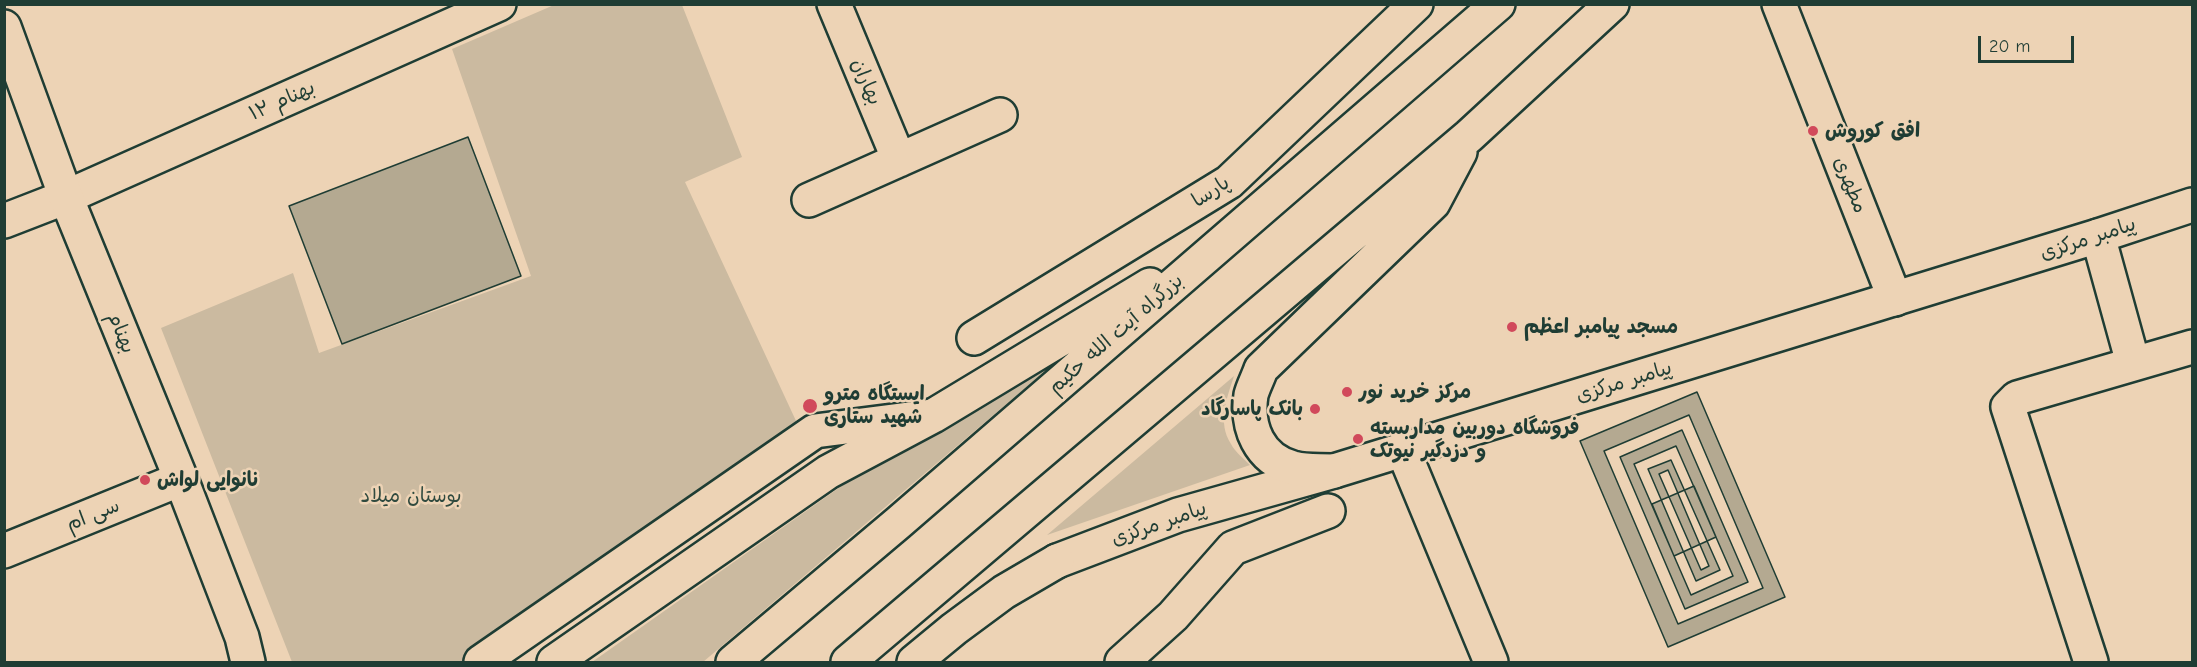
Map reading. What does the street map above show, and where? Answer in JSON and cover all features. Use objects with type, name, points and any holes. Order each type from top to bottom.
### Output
[{"type":"main road","name":"بهنام ۱۲","points":[[4,221],[66,197],[499,4]]},
{"type":"main road","name":"بهاران","points":[[834,4],[899,160]]},
{"type":"main road","name":"پارسا","points":[[974,338],[1229,182],[1416,4]]},
{"type":"main road","name":"بزرگراه آیت الله حکیم","points":[[733,663],[1234,234],[1498,4]]},
{"type":"main road","points":[[848,663],[1468,136],[1611,4]]},
{"type":"main road","name":"مطهری","points":[[1779,4],[1895,299]]},
{"type":"main road","name":"بهنام","points":[[4,27],[66,197],[250,654]]},
{"type":"main road","points":[[809,200],[1000,115]]},
{"type":"main road","points":[[1334,471],[1292,468],[1271,458],[1258,444],[1249,422],[1251,394],[1261,369],[1433,202],[1468,136]]},
{"type":"main road","name":"پیامبر مرکزی","points":[[914,663],[954,628],[1004,592],[1057,561],[1178,515],[1403,450],[2193,205]]},
{"type":"main road","points":[[554,663],[828,472],[933,416],[1234,234]]},
{"type":"main road","points":[[2098,236],[2133,363]]},
{"type":"main road","points":[[2091,663],[2008,406],[2016,398],[2193,347]]},
{"type":"main road","points":[[481,663],[815,431],[933,416]]},
{"type":"main road","points":[[1403,450],[1491,663]]},
{"type":"main road","name":"سی ام","points":[[4,551],[181,479]]},
{"type":"main road","points":[[1122,663],[1173,616],[1233,548],[1328,511]]},
{"type":"green space","name":"بوستان میلاد","points":[[554,5],[682,5],[742,157],[685,182],[797,423],[507,632],[461,662],[292,662],[161,328],[293,273],[319,353],[531,276],[452,49]]},
{"type":"green space","points":[[1090,333],[703,662],[592,662],[843,485]]},
{"type":"green space","points":[[1234,376],[1225,410],[1225,427],[1233,447],[1250,465],[1047,535]]},
{"type":"building","points":[[468,137],[521,276],[342,344],[289,206]]},
{"type":"building","points":[[1697,392],[1785,597],[1668,647],[1580,441]]},
{"type":"building","points":[[1689,415],[1763,588],[1678,624],[1604,451]]},
{"type":"building","points":[[1682,430],[1748,582],[1685,609],[1620,457]]},
{"type":"building","points":[[1676,446],[1733,576],[1691,595],[1634,464]]},
{"type":"building","points":[[1671,460],[1720,570],[1696,581],[1648,469]]},
{"type":"building","points":[[1668,470],[1709,566],[1701,570],[1659,474]]},
{"type":"building","points":[[1694,486],[1716,537],[1674,556],[1652,504]]},
{"type":"place","name":"افق کوروش","points":[[1813,131]]},
{"type":"place","name":"مسجد پیامبر اعظم","points":[[1512,327]]},
{"type":"place","name":"مرکز خرید نور","points":[[1347,392]]},
{"type":"place","name":"ایستگاه مترو شهید ستاری","points":[[810,406]]},
{"type":"place","name":"بانک پاسارگاد","points":[[1315,409]]},
{"type":"place","name":"فروشگاه دوربین مداربسته و دزدگیر نیوتک‌","points":[[1358,439]]},
{"type":"place","name":"نانوایی لواش","points":[[145,480]]}]
